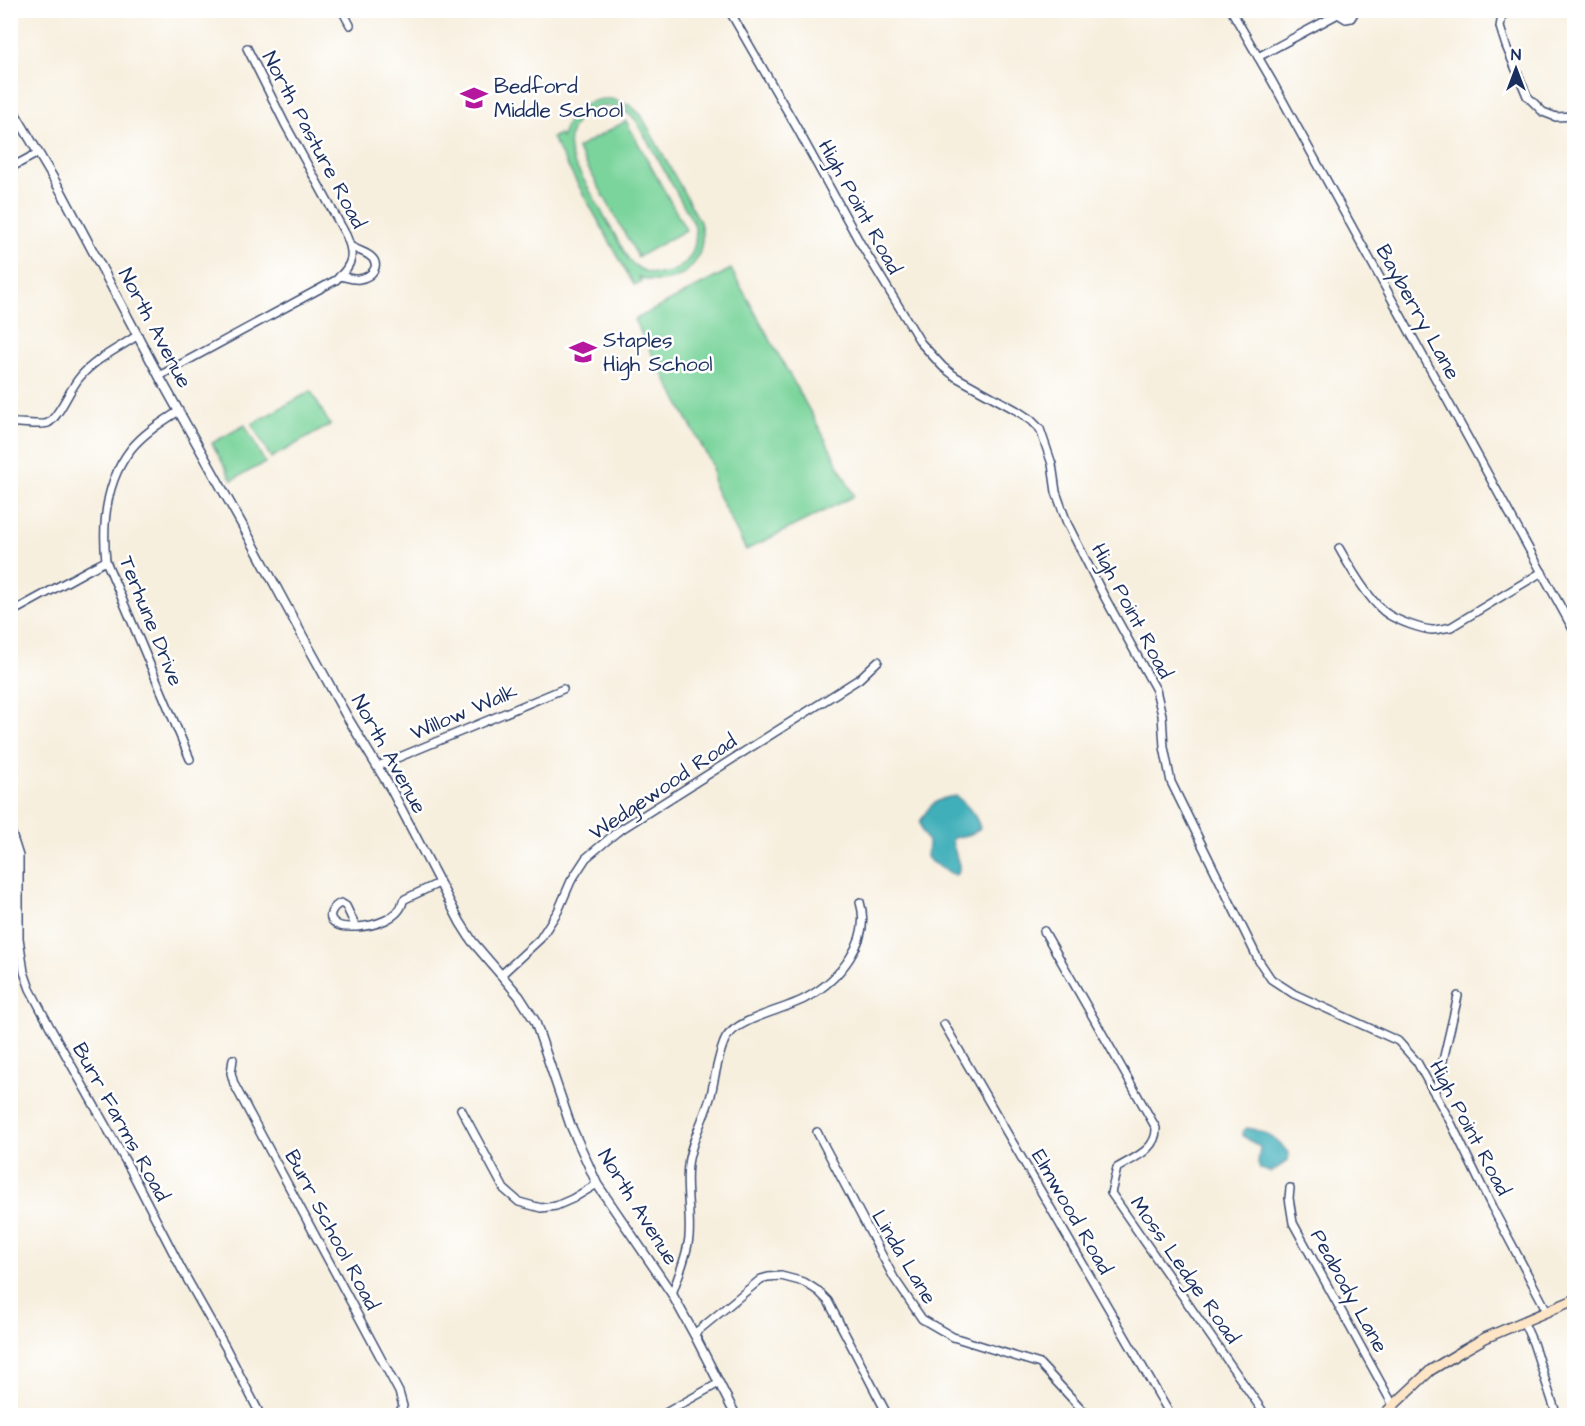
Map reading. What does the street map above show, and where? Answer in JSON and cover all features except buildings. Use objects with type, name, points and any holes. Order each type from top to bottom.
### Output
[{"type":"main road","points":[[1382,1416],[1431,1370],[1485,1338],[1575,1300]]},
{"type":"street","points":[[342,10],[350,24]]},
{"type":"street","name":"High Point Road","points":[[729,10],[859,241],[921,343],[943,367],[1016,410],[1040,429],[1052,464],[1056,492],[1067,523],[1104,596],[1149,675],[1158,696],[1171,782],[1259,961],[1271,979],[1294,994],[1398,1041],[1417,1062],[1451,1123],[1547,1311]]},
{"type":"street","name":"Bayberry Lane","points":[[1231,10],[1575,631]]},
{"type":"street","points":[[1258,57],[1337,12],[1346,19],[1351,18],[1356,10]]},
{"type":"street","points":[[1503,10],[1500,27],[1527,96],[1543,112],[1556,117],[1575,116]]},
{"type":"street","name":"North Pasture Road","points":[[159,376],[340,276],[345,271],[352,255],[352,247],[346,235],[246,48]]},
{"type":"street","name":"North Avenue","points":[[10,105],[62,193],[159,376],[328,682],[378,766],[460,922],[472,940],[519,996],[535,1021],[570,1124],[597,1184],[672,1294],[736,1416]]},
{"type":"street","points":[[10,168],[38,153]]},
{"type":"street","name":"North Pasture Road","points":[[340,276],[358,279],[373,272],[376,268],[371,257],[352,247]]},
{"type":"street","points":[[10,423],[47,424],[86,371],[138,335]]},
{"type":"street","name":"Terhune Drive","points":[[179,411],[149,431],[131,449],[114,479],[105,516],[104,539],[106,561],[190,759]]},
{"type":"street","points":[[1339,548],[1353,573],[1388,615],[1418,627],[1433,630],[1451,627],[1542,572]]},
{"type":"street","points":[[10,613],[106,561]]},
{"type":"street","name":"Wedgewood Road","points":[[501,975],[540,939],[558,911],[578,870],[586,858],[603,843],[859,679],[878,662]]},
{"type":"street","name":"Willow Walk","points":[[378,766],[563,689]]},
{"type":"street","name":"Burr Farms Road","points":[[10,828],[19,856],[19,938],[24,972],[30,989],[130,1169],[261,1416]]},
{"type":"street","points":[[356,927],[367,926],[390,917],[402,906],[405,899],[439,883]]},
{"type":"street","points":[[672,1294],[689,1238],[688,1164],[710,1100],[726,1039],[739,1026],[806,998],[824,986],[840,970],[851,958],[858,942],[863,921],[860,902]]},
{"type":"street","name":"Moss Ledge Road","points":[[1044,931],[1156,1128],[1155,1139],[1150,1147],[1117,1168],[1111,1193],[1266,1416]]},
{"type":"street","points":[[1435,1095],[1458,996]]},
{"type":"street","name":"Elmwood Road","points":[[944,1024],[1171,1416]]},
{"type":"street","name":"Burr School Road","points":[[233,1059],[231,1073],[234,1084],[399,1392],[403,1406],[397,1416]]},
{"type":"street","points":[[461,1108],[504,1189],[519,1202],[541,1208],[556,1206],[597,1184]]},
{"type":"street","name":"Linda Lane","points":[[817,1132],[894,1278],[922,1319],[953,1337],[1040,1364],[1088,1416]]},
{"type":"street","name":"Peabody Lane","points":[[1290,1188],[1293,1223],[1393,1406]]},
{"type":"street","points":[[694,1334],[761,1279],[781,1276],[804,1282],[828,1301],[888,1416]]},
{"type":"street","points":[[1524,1323],[1557,1416]]},
{"type":"street","points":[[660,1416],[719,1383]]},
{"type":"green space","points":[[611,99],[631,106],[641,115],[700,222],[702,236],[696,261],[678,277],[653,281],[639,277],[641,282],[634,285],[552,138],[559,134],[562,138],[568,121],[585,104]],"holes":[[[601,106],[624,111],[636,120],[694,224],[696,239],[692,252],[686,262],[676,269],[665,273],[653,273],[640,269],[629,260],[573,161],[570,143],[574,127],[584,114]]]},
{"type":"green space","points":[[626,121],[686,230],[638,257],[577,148]]},
{"type":"green space","points":[[731,269],[822,433],[854,496],[746,550],[714,487],[712,465],[634,320]]},
{"type":"green space","points":[[311,391],[330,425],[271,458],[252,424]]},
{"type":"green space","points":[[245,425],[265,463],[232,480],[212,443]]},
{"type":"water","points":[[956,796],[971,810],[980,828],[972,834],[953,838],[959,865],[959,871],[954,875],[931,862],[927,857],[928,842],[920,822],[934,803]]},
{"type":"water","points":[[1247,1128],[1260,1131],[1276,1140],[1289,1154],[1288,1161],[1271,1172],[1260,1169],[1258,1163],[1260,1147],[1243,1136],[1243,1131]]},
{"type":"place","name":"Bedford Middle School","points":[[474,98]]},
{"type":"place","name":"Staples High School","points":[[583,352]]}]
